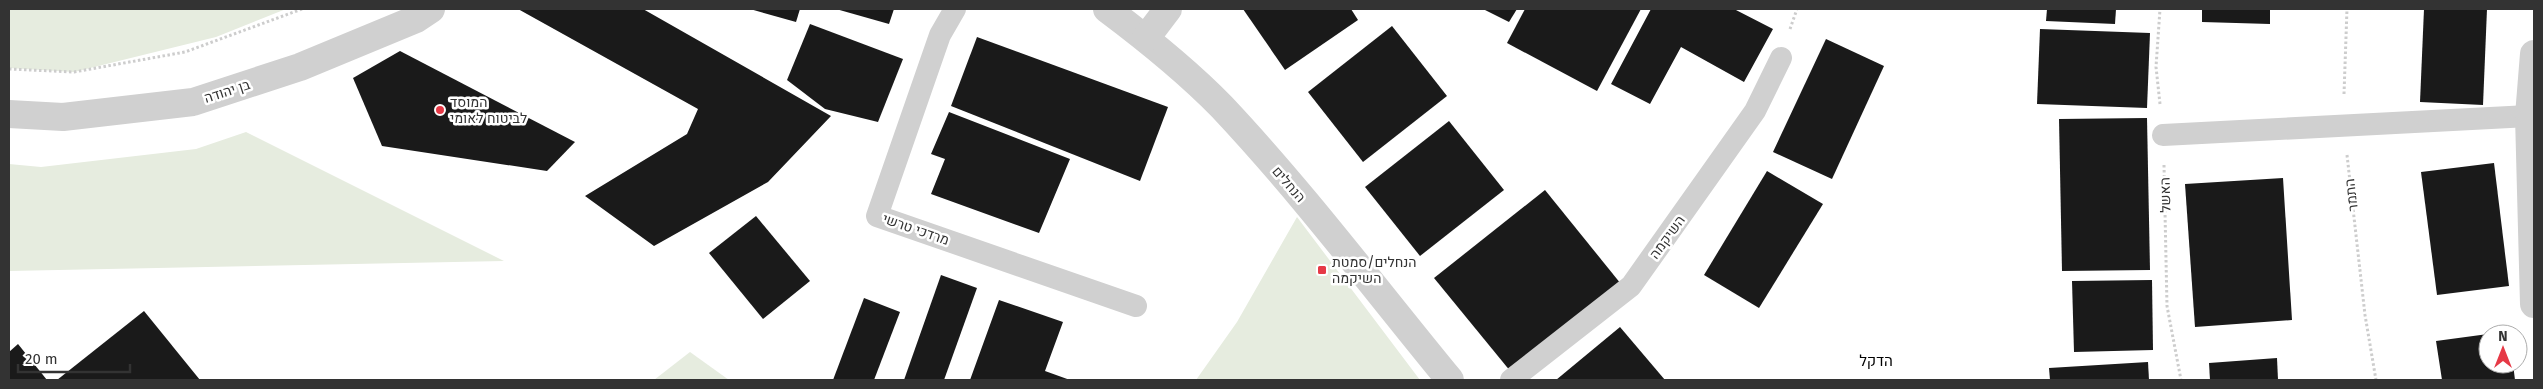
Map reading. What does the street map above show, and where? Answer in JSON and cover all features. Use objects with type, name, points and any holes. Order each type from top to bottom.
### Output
[{"type":"street","name":"בן יהודה","points":[[9,114],[63,117],[193,102],[300,67],[416,19],[431,9]]},
{"type":"street","name":"הנחלים","points":[[1107,9],[1146,38],[1228,114],[1300,196],[1450,380]]},
{"type":"street","points":[[1146,38],[1168,9]]},
{"type":"street","points":[[2534,54],[2529,116],[2534,304]]},
{"type":"lane","name":"מרדכי טרשי","points":[[956,9],[940,35],[877,216],[1136,306]]},
{"type":"lane","name":"השיקמה","points":[[1511,380],[1631,286],[1755,111],[1781,58]]},
{"type":"lane","points":[[2162,135],[2529,116]]},
{"type":"path","points":[[9,69],[74,72],[185,52],[302,9]]},
{"type":"path","name":"האשל","points":[[2160,9],[2156,67],[2166,203],[2167,306],[2181,380]]},
{"type":"path","name":"התמר","points":[[2347,9],[2343,127],[2365,315],[2376,380]]},
{"type":"shaded area","points":[[9,9],[286,9],[216,37],[74,72],[9,68]]},
{"type":"shaded area","points":[[246,132],[504,261],[9,271],[9,164],[41,167],[196,149]]},
{"type":"shaded area","points":[[1297,217],[1420,380],[1196,380],[1237,322]]},
{"type":"shaded area","points":[[690,352],[729,380],[654,380]]},
{"type":"building","points":[[518,9],[643,9],[831,116],[768,182],[654,246],[585,196],[687,134],[698,109]]},
{"type":"building","points":[[750,9],[800,9],[796,22]]},
{"type":"building","points":[[836,9],[894,9],[889,24]]},
{"type":"building","points":[[1243,9],[1351,9],[1358,20],[1285,70]]},
{"type":"building","points":[[1483,9],[1517,9],[1509,22]]},
{"type":"building","points":[[1525,9],[1641,9],[1597,91],[1507,43]]},
{"type":"building","points":[[1651,9],[1734,9],[1773,29],[1744,82],[1681,47],[1650,104],[1611,84]]},
{"type":"building","points":[[2047,9],[2116,9],[2115,24],[2046,21]]},
{"type":"building","points":[[2202,9],[2270,9],[2270,24],[2202,22]]},
{"type":"building","points":[[2424,9],[2487,9],[2483,105],[2420,102]]},
{"type":"building","points":[[810,24],[903,59],[878,122],[825,109],[787,80]]},
{"type":"building","points":[[1392,26],[1447,96],[1363,162],[1308,92]]},
{"type":"building","points":[[2040,29],[2150,33],[2147,108],[2037,104]]},
{"type":"building","points":[[977,37],[1168,107],[1140,181],[951,106]]},
{"type":"building","points":[[1826,39],[1884,66],[1832,179],[1773,152]]},
{"type":"building","name":"המוסד לביטוח לאומי","points":[[400,51],[575,142],[547,171],[382,146],[353,78]]},
{"type":"building","points":[[949,112],[1070,159],[1039,233],[931,194],[945,159],[931,154]]},
{"type":"building","points":[[2147,118],[2150,270],[2062,271],[2059,119]]},
{"type":"building","points":[[1449,121],[1504,190],[1420,256],[1365,187]]},
{"type":"building","points":[[2494,163],[2509,286],[2437,295],[2421,172]]},
{"type":"building","points":[[1767,171],[1823,204],[1759,308],[1704,275]]},
{"type":"building","points":[[2283,178],[2292,320],[2195,327],[2185,184]]},
{"type":"building","points":[[1545,190],[1621,284],[1511,372],[1434,278]]},
{"type":"building","points":[[756,216],[810,281],[763,319],[709,253]]},
{"type":"building","points":[[941,275],[977,288],[944,380],[904,380]]},
{"type":"building","points":[[2152,280],[2153,350],[2074,352],[2072,281]]},
{"type":"building","points":[[864,298],[900,312],[874,380],[833,380]]},
{"type":"building","points":[[999,300],[1063,322],[1045,371],[1070,380],[970,380]]},
{"type":"building","points":[[144,311],[200,380],[57,380]]},
{"type":"building","points":[[1620,327],[1665,380],[1556,380]]},
{"type":"building","points":[[2478,335],[2478,374],[2514,374],[2515,380],[2442,380],[2436,341]]},
{"type":"building","points":[[18,344],[47,380],[9,380],[9,352]]},
{"type":"building","points":[[2277,358],[2278,380],[2210,380],[2209,363]]},
{"type":"building","points":[[2148,362],[2149,380],[2050,380],[2049,368]]},
{"type":"place","name":"המוסד לביטוח לאומי","points":[[440,110]]},
{"type":"place","name":"הנחלים/סמטת השיקמה","points":[[1322,270]]},
{"type":"district","name":"הדקל","points":[[1876,361]]}]
